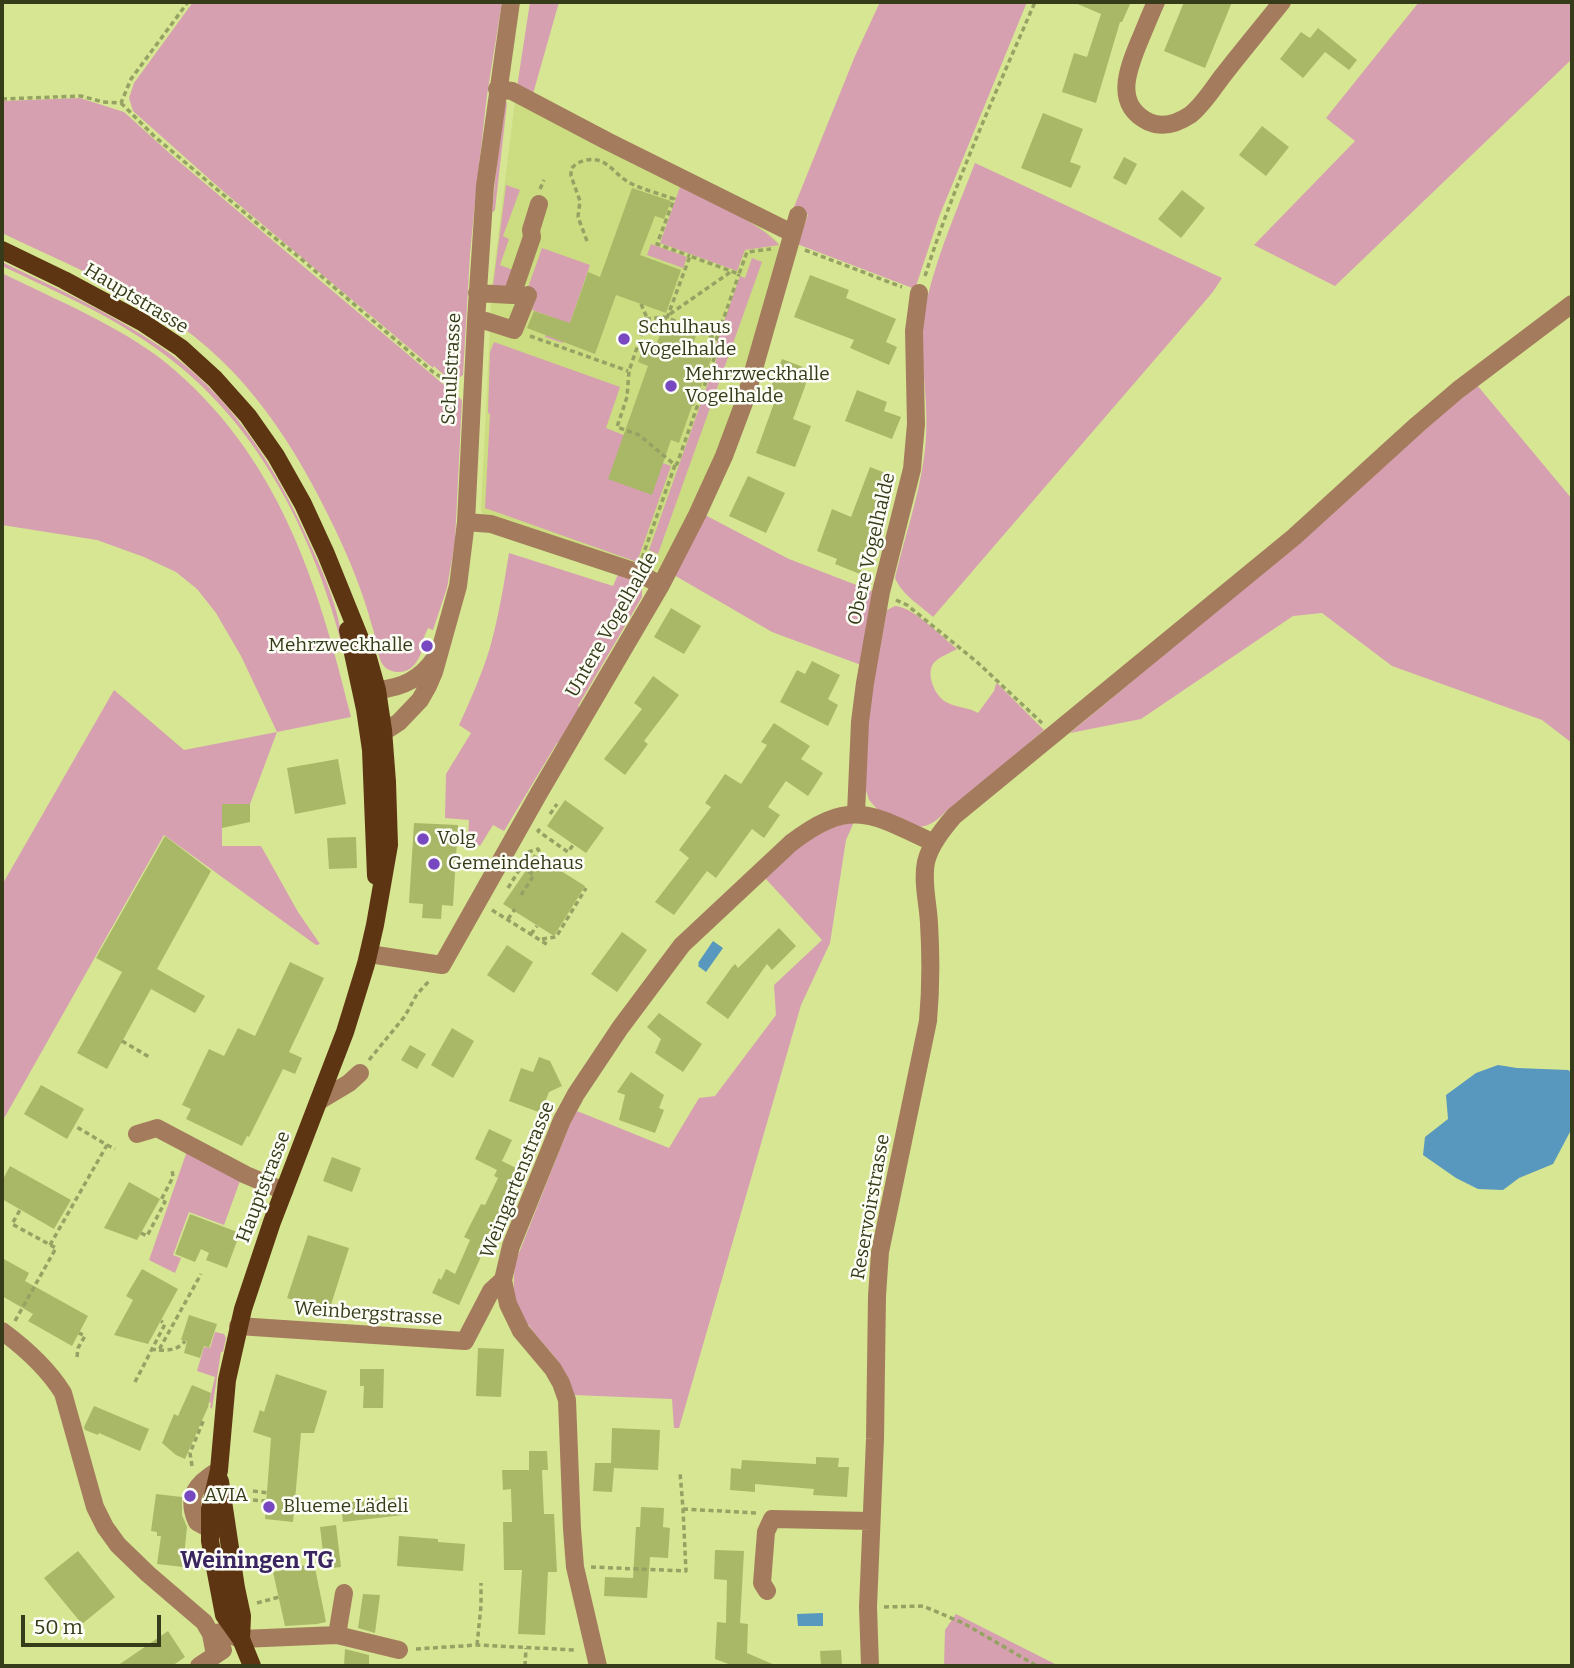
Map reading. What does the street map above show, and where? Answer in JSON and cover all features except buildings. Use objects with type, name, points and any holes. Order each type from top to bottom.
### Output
[{"type":"main road","name":"Hauptstrasse","points":[[2,250],[142,322],[181,348],[215,379],[248,416],[276,456],[303,504],[369,658],[377,690],[383,730],[389,845],[375,925],[369,954],[345,1031],[260,1254],[238,1326],[225,1398],[219,1470],[210,1509],[218,1529],[209,1542],[224,1615],[241,1639],[253,1666]]},
{"type":"main road","name":"Hauptstrasse","points":[[338,584],[366,714],[371,750],[375,814],[375,925]]},
{"type":"main road","points":[[377,690],[366,714],[383,730]]},
{"type":"street","name":"Schulstrasse","points":[[383,730],[399,722],[419,700],[434,672],[458,586],[466,522],[485,186],[511,2]]},
{"type":"street","points":[[1156,2],[1126,77],[1126,89],[1133,110],[1146,120],[1161,125],[1172,124],[1194,112],[1282,2]]},
{"type":"street","points":[[498,89],[512,92],[791,238]]},
{"type":"street","points":[[477,293],[512,295],[532,237],[531,230],[539,204]]},
{"type":"street","name":"Untere Vogelhalde","points":[[442,965],[661,585],[698,515],[745,400],[798,215]]},
{"type":"street","name":"Obere Vogelhalde","points":[[856,813],[860,722],[881,592],[912,469],[916,424],[914,331],[919,293]]},
{"type":"street","points":[[476,321],[486,321],[514,330],[528,295]]},
{"type":"street","points":[[856,813],[886,821],[934,843],[954,816],[1294,537],[1458,390],[1572,303]]},
{"type":"street","points":[[466,522],[491,524],[636,572],[661,585]]},
{"type":"street","name":"Schulstrasse","points":[[377,690],[411,682],[426,670],[440,649]]},
{"type":"street","name":"Weingartenstrasse","points":[[596,1659],[575,1567],[567,1400],[553,1369],[521,1331],[508,1304],[503,1280],[511,1246],[562,1120],[576,1094],[660,972],[704,922],[791,843],[824,821],[856,813]]},
{"type":"street","name":"Reservoirstrasse","points":[[870,1666],[868,1607],[880,1252],[929,1021],[931,983],[926,862],[934,843]]},
{"type":"street","points":[[369,954],[442,965]]},
{"type":"street","points":[[319,1101],[360,1073]]},
{"type":"street","points":[[137,1133],[157,1128],[246,1175],[284,1191]]},
{"type":"street","name":"Weinbergstrasse","points":[[238,1326],[465,1341],[491,1291],[503,1280]]},
{"type":"street","points":[[5,1333],[35,1359],[63,1393],[95,1507],[105,1527],[118,1545],[148,1574],[204,1622],[211,1634],[215,1655]]},
{"type":"street","points":[[218,1529],[197,1522],[192,1508],[194,1493],[202,1481],[219,1470]]},
{"type":"street","points":[[767,1591],[762,1583],[766,1532],[772,1519],[871,1521]]},
{"type":"street","points":[[337,1635],[345,1593]]},
{"type":"street","points":[[211,1634],[221,1632],[241,1639],[337,1635],[399,1650]]},
{"type":"street","points":[[199,1666],[241,1639]]},
{"type":"path","points":[[121,103],[131,79],[188,2]]},
{"type":"path","points":[[636,572],[717,350],[713,349],[747,252],[780,247],[791,238],[919,293],[961,175],[1035,2]]},
{"type":"path","points":[[2,99],[81,96],[103,102],[121,103],[154,136],[433,372],[452,385],[472,389]]},
{"type":"path","points":[[587,241],[578,217],[580,201],[571,169],[583,160],[593,159],[604,162],[622,179],[632,184],[674,199],[657,244],[738,274]]},
{"type":"path","points":[[668,317],[690,256]]},
{"type":"path","points":[[668,317],[732,271]]},
{"type":"path","points":[[642,304],[647,319],[629,372],[627,397],[617,427],[639,435],[675,466]]},
{"type":"path","points":[[647,319],[668,317],[697,329],[699,333],[717,337]]},
{"type":"path","points":[[644,328],[660,333]]},
{"type":"path","points":[[514,330],[629,372]]},
{"type":"path","points":[[881,592],[907,605],[977,662],[1054,736]]},
{"type":"path","points":[[542,825],[538,831],[568,852],[573,845]]},
{"type":"path","points":[[529,851],[538,849],[544,862]]},
{"type":"path","points":[[521,867],[534,875],[521,895]]},
{"type":"path","points":[[540,940],[556,937],[586,888]]},
{"type":"path","points":[[496,900],[491,910],[548,945]]},
{"type":"path","points":[[508,919],[515,909]]},
{"type":"path","points":[[531,934],[537,926]]},
{"type":"path","points":[[360,1073],[405,1016],[417,994],[442,965]]},
{"type":"path","points":[[122,1041],[151,1058]]},
{"type":"path","points":[[75,1126],[114,1149]]},
{"type":"path","points":[[50,1245],[107,1145]]},
{"type":"path","points":[[141,1233],[147,1236],[162,1209],[165,1202],[162,1200],[173,1177],[172,1169]]},
{"type":"path","points":[[5,1333],[56,1248],[12,1224],[20,1210]]},
{"type":"path","points":[[157,1350],[201,1274]]},
{"type":"path","points":[[135,1382],[165,1324],[161,1321]]},
{"type":"path","points":[[77,1357],[78,1348],[85,1336],[79,1333]]},
{"type":"path","points":[[151,1349],[173,1349],[185,1341]]},
{"type":"path","points":[[194,1493],[190,1453],[203,1419]]},
{"type":"path","points":[[575,1567],[686,1570],[680,1472]]},
{"type":"path","points":[[253,1491],[269,1493]]},
{"type":"path","points":[[253,1500],[266,1501]]},
{"type":"path","points":[[684,1508],[755,1512],[772,1519]]},
{"type":"path","points":[[477,1645],[481,1583]]},
{"type":"path","points":[[256,1604],[279,1597]]},
{"type":"path","points":[[868,1607],[923,1606],[963,1623],[1037,1666]]},
{"type":"path","points":[[399,1650],[477,1645],[526,1648],[596,1659]]},
{"type":"path","points":[[525,1666],[526,1648]]},
{"type":"shaded area","points":[[193,2],[502,2],[487,95],[470,254],[463,375],[459,378],[451,379],[434,366],[433,368],[224,192],[133,111],[129,98],[134,83]]},
{"type":"shaded area","points":[[530,2],[559,2],[533,94],[517,87]]},
{"type":"shaded area","points":[[880,2],[1027,2],[939,217],[915,289],[797,244],[808,215],[794,207],[855,56]]},
{"type":"shaded area","points":[[1419,2],[1572,2],[1572,59],[1335,286],[1254,245],[1355,141],[1326,118]]},
{"type":"shaded area","points":[[80,98],[124,112],[462,400],[455,541],[447,588],[433,630],[428,628],[421,653],[409,669],[393,671],[382,663],[360,588],[319,496],[265,410],[221,359],[195,337],[147,305],[2,233],[2,101]]},
{"type":"shaded area","points":[[505,101],[507,103],[493,212],[503,105]]},
{"type":"shaded area","name":"Schulhaus Vogelhalde","points":[[515,101],[756,223],[782,247],[757,342],[709,475],[660,570],[653,571],[484,515],[481,511],[492,285]]},
{"type":"shaded area","points":[[975,163],[1222,278],[1212,293],[933,617],[907,595],[895,578],[918,491],[924,455],[926,420],[923,334],[927,299],[943,247]]},
{"type":"shaded area","points":[[506,185],[520,190],[503,236],[509,239],[500,265],[513,270],[507,285],[503,287],[493,286]]},
{"type":"shaded area","points":[[680,187],[747,220],[779,245],[745,250],[737,271],[660,243]]},
{"type":"shaded area","points":[[651,244],[687,257],[683,268],[647,255]]},
{"type":"shaded area","points":[[542,248],[590,265],[563,343],[545,337],[552,317],[532,310],[536,297],[526,293]]},
{"type":"shaded area","points":[[752,258],[762,262],[658,554],[649,550],[720,349],[715,347],[740,276],[745,278]]},
{"type":"shaded area","points":[[2,262],[123,323],[161,347],[207,385],[227,407],[263,455],[305,533],[334,604],[343,649],[317,567],[300,527],[257,452],[231,418],[202,386],[150,344],[88,308],[2,266]]},
{"type":"shaded area","points":[[2,273],[86,314],[147,349],[204,398],[237,437],[265,479],[288,523],[324,618],[351,717],[277,732],[241,656],[216,613],[197,589],[176,572],[97,540],[2,525]]},
{"type":"shaded area","points":[[494,342],[620,387],[606,428],[631,438],[627,450],[671,466],[637,562],[485,508],[490,352]]},
{"type":"shaded area","points":[[1477,385],[1572,499],[1572,743],[1542,720],[1392,666],[1322,613],[1293,616],[1141,719],[1070,733],[1285,554],[1404,445]]},
{"type":"shaded area","points":[[705,515],[789,559],[877,593],[861,665],[772,632],[674,575]]},
{"type":"shaded area","points":[[509,553],[613,586],[619,572],[638,581],[642,587],[642,597],[578,706],[582,710],[563,742],[557,743],[504,831],[493,825],[480,846],[468,839],[469,820],[445,818],[446,774],[471,733],[459,725],[491,644]]},
{"type":"shaded area","points":[[895,606],[911,611],[957,649],[938,659],[931,669],[933,685],[942,699],[978,713],[998,684],[1044,730],[938,819],[919,827],[878,810],[869,800],[865,787],[869,705],[887,610]]},
{"type":"shaded area","points":[[114,690],[184,750],[277,732],[250,804],[222,805],[222,846],[261,846],[298,912],[320,944],[316,945],[164,835],[2,1122],[2,885]]},
{"type":"shaded area","points":[[854,822],[846,840],[830,943],[801,1005],[679,1428],[674,1428],[672,1399],[574,1395],[560,1364],[522,1314],[515,1296],[514,1284],[515,1263],[571,1121],[577,1111],[669,1148],[699,1098],[715,1096],[776,1015],[774,985],[822,940],[765,878],[816,836]]},
{"type":"shaded area","points":[[187,1151],[240,1181],[224,1225],[189,1212],[173,1255],[181,1258],[175,1273],[149,1260]]},
{"type":"shaded area","points":[[215,1332],[224,1334],[226,1338],[221,1352],[212,1409],[209,1402],[215,1377],[197,1371],[204,1347],[210,1348]]},
{"type":"shaded area","points":[[956,1614],[1059,1666],[944,1666],[945,1630]]},
{"type":"water","points":[[713,941],[723,948],[706,972],[698,963]]},
{"type":"water","points":[[1498,1065],[1568,1070],[1572,1073],[1572,1120],[1570,1132],[1553,1164],[1519,1178],[1503,1190],[1478,1189],[1456,1178],[1423,1155],[1425,1137],[1448,1119],[1446,1095],[1476,1073]]},
{"type":"water","points":[[823,1613],[823,1626],[798,1626],[797,1614]]},
{"type":"place","name":"Schulhaus Vogelhalde","points":[[624,339]]},
{"type":"place","name":"Mehrzweckhalle Vogelhalde","points":[[671,386]]},
{"type":"place","name":"Mehrzweckhalle","points":[[427,646]]},
{"type":"place","name":"Volg","points":[[423,839]]},
{"type":"place","name":"Gemeindehaus","points":[[434,864]]},
{"type":"place","name":"AVIA","points":[[190,1496]]},
{"type":"place","name":"Blueme Lädeli","points":[[269,1507]]},
{"type":"district","name":"Weiningen TG","points":[[257,1562]]}]
